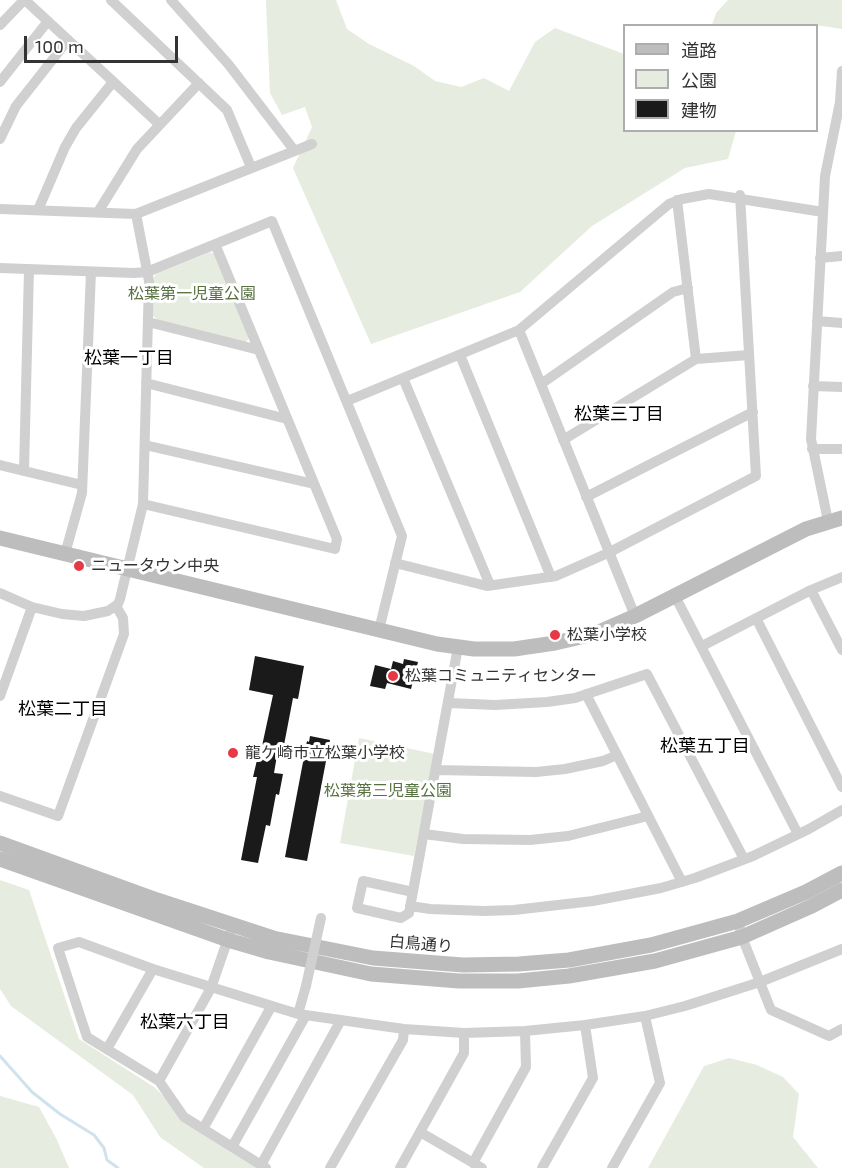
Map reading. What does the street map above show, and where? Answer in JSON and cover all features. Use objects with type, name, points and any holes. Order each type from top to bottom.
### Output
[{"type":"main road","points":[[0,538],[379,630],[458,647],[514,649],[594,634],[675,596],[806,529],[835,520]]},
{"type":"main road","name":"白鳥通り","points":[[0,843],[273,938],[373,958],[463,965],[529,964],[569,960],[616,953],[693,935],[738,921],[797,896],[842,873]]},
{"type":"main road","name":"白鳥通り","points":[[0,859],[228,940],[269,952],[371,974],[449,981],[518,981],[618,969],[655,962],[742,937],[842,890]]},
{"type":"street","points":[[0,25],[24,0],[159,124]]},
{"type":"street","points":[[111,0],[227,110],[251,167]]},
{"type":"street","points":[[171,0],[229,65],[294,150]]},
{"type":"street","points":[[0,82],[48,21]]},
{"type":"street","points":[[0,139],[16,106],[68,40]]},
{"type":"street","points":[[835,520],[812,449],[811,439],[825,176],[840,102],[842,71]]},
{"type":"street","points":[[38,210],[64,147],[76,128],[113,82]]},
{"type":"street","points":[[98,212],[137,149],[199,83]]},
{"type":"street","points":[[0,209],[136,214],[312,144]]},
{"type":"street","points":[[346,402],[519,330],[663,209],[677,200],[709,194],[740,197],[823,212]]},
{"type":"street","points":[[395,563],[490,585],[551,577],[608,553],[756,476],[740,197]]},
{"type":"street","points":[[677,200],[696,359]]},
{"type":"street","points":[[0,593],[32,607],[84,616],[108,611],[116,606],[120,599],[143,504],[149,281],[136,214]]},
{"type":"street","points":[[0,268],[147,272],[273,221],[402,536],[379,630]]},
{"type":"street","points":[[143,504],[334,549],[337,539],[215,244]]},
{"type":"street","points":[[820,258],[842,256]]},
{"type":"street","points":[[24,471],[29,269]]},
{"type":"street","points":[[64,554],[82,494],[91,272]]},
{"type":"street","points":[[541,384],[673,292],[688,288]]},
{"type":"street","points":[[817,321],[842,323]]},
{"type":"street","points":[[148,322],[259,350]]},
{"type":"street","points":[[519,330],[634,616]]},
{"type":"street","points":[[460,355],[551,577]]},
{"type":"street","points":[[563,440],[696,359],[749,355]]},
{"type":"street","points":[[403,378],[490,585]]},
{"type":"street","points":[[146,383],[287,418]]},
{"type":"street","points":[[813,386],[842,387]]},
{"type":"street","points":[[586,497],[753,412]]},
{"type":"street","points":[[145,445],[314,484]]},
{"type":"street","points":[[812,449],[842,449]]},
{"type":"street","points":[[0,465],[82,484]]},
{"type":"street","points":[[702,646],[811,590],[842,577]]},
{"type":"street","points":[[811,590],[842,650]]},
{"type":"street","points":[[675,596],[798,834]]},
{"type":"street","points":[[0,796],[58,816],[124,634],[123,618],[116,606]]},
{"type":"street","points":[[0,696],[32,607]]},
{"type":"street","points":[[756,618],[842,787]]},
{"type":"street","points":[[412,892],[363,881],[357,908],[401,918],[409,914],[458,647]]},
{"type":"street","points":[[449,703],[512,705],[547,702],[586,694],[647,674],[744,860]]},
{"type":"street","points":[[586,694],[682,882]]},
{"type":"street","points":[[436,770],[536,772],[565,769],[603,761],[617,755]]},
{"type":"street","points":[[410,906],[484,911],[551,907],[661,888],[744,860],[842,810]]},
{"type":"street","points":[[424,834],[463,839],[530,840],[568,836],[648,816]]},
{"type":"street","points":[[232,1147],[302,1014],[321,918]]},
{"type":"street","points":[[738,921],[742,937],[771,1010],[829,1036],[842,1029]]},
{"type":"street","points":[[159,1081],[211,988],[232,924]]},
{"type":"street","points":[[340,1020],[263,1167],[184,1117],[159,1081],[87,1036],[58,948],[79,942],[211,988],[302,1014],[404,1029],[464,1033],[525,1031],[645,1016],[686,1006],[760,982],[842,949]]},
{"type":"street","points":[[107,1049],[153,969]]},
{"type":"street","points":[[204,1129],[271,1006]]},
{"type":"street","points":[[612,1168],[660,1083],[645,1016]]},
{"type":"street","points":[[542,1168],[593,1078],[585,1025]]},
{"type":"street","points":[[330,1168],[403,1040],[404,1029]]},
{"type":"street","points":[[420,1132],[478,1166],[526,1067],[525,1031]]},
{"type":"street","points":[[400,1168],[464,1053],[464,1033]]},
{"type":"green space","points":[[266,0],[336,0],[347,29],[369,44],[414,66],[435,81],[461,87],[484,78],[509,91],[535,42],[555,28],[623,54],[623,132],[736,132],[728,159],[685,168],[592,226],[520,292],[371,344],[293,168],[312,127],[305,107],[282,115],[270,93]]},
{"type":"green space","points":[[728,0],[842,0],[842,29],[818,24],[712,24],[716,13]]},
{"type":"green space","name":"松葉第一児童公園","points":[[210,252],[214,254],[249,338],[245,343],[158,320],[153,316],[156,274]]},
{"type":"green space","name":"松葉第三児童公園","points":[[359,738],[435,754],[414,856],[340,843]]},
{"type":"green space","points":[[0,880],[29,890],[79,1039],[154,1087],[209,1138],[258,1168],[204,1168],[160,1137],[133,1095],[11,1006],[0,989]]},
{"type":"green space","points":[[729,1058],[757,1065],[783,1077],[799,1094],[793,1137],[818,1168],[648,1168],[704,1066]]},
{"type":"green space","points":[[0,1096],[39,1107],[69,1168],[0,1168]]},
{"type":"building","points":[[255,656],[304,666],[298,699],[293,698],[284,745],[279,744],[274,773],[283,774],[279,795],[276,794],[270,826],[266,825],[258,863],[241,860],[257,777],[253,777],[257,760],[259,760],[273,695],[249,690]]},
{"type":"building","name":"松葉コミュニティセンター","points":[[404,659],[418,662],[411,689],[387,683],[385,689],[370,686],[375,665],[391,669],[393,661],[403,664]]},
{"type":"building","points":[[310,736],[330,740],[307,861],[285,857],[307,741],[309,742]]},
{"type":"waterway","points":[[0,1056],[32,1092],[60,1114],[94,1135],[104,1148],[107,1160],[118,1168]]},
{"type":"place","name":"ニュータウン中央","points":[[79,566]]},
{"type":"place","name":"松葉小学校","points":[[555,635]]},
{"type":"place","name":"松葉コミュニティセンター","points":[[393,676]]},
{"type":"place","name":"龍ケ崎市立松葉小学校","points":[[233,753]]},
{"type":"district","name":"松葉一丁目","points":[[129,358]]},
{"type":"district","name":"松葉三丁目","points":[[619,414]]},
{"type":"district","name":"松葉二丁目","points":[[63,709]]},
{"type":"district","name":"松葉五丁目","points":[[705,746]]},
{"type":"district","name":"松葉六丁目","points":[[185,1022]]}]
